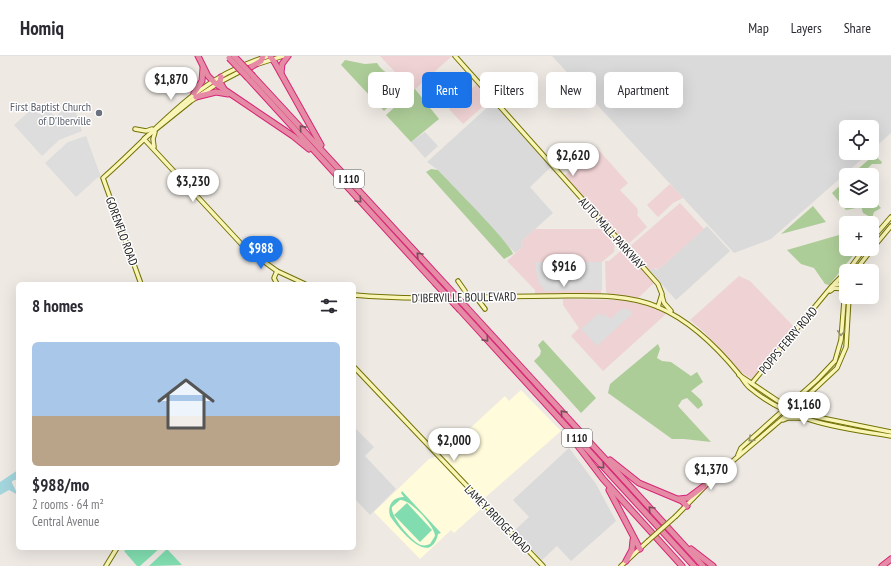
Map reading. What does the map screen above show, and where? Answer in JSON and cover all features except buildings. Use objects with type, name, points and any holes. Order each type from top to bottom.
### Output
[{"type":"highway","points":[[198,56],[203,65],[228,93],[292,136],[323,162]]},
{"type":"highway","points":[[282,76],[282,64],[288,56]]},
{"type":"highway","name":"I 110","points":[[230,57],[253,76],[334,162],[597,451],[704,566]]},
{"type":"highway","name":"I 110","points":[[230,57],[323,162],[436,283],[694,566]]},
{"type":"highway","points":[[251,67],[261,61],[263,57]]},
{"type":"highway","points":[[270,57],[314,134],[334,162]]},
{"type":"highway","points":[[195,95],[202,81],[203,65]]},
{"type":"highway","points":[[195,95],[216,92],[228,93]]},
{"type":"highway","points":[[558,418],[603,479],[682,566]]},
{"type":"highway","points":[[597,451],[639,483],[677,499],[687,506]]},
{"type":"highway","points":[[603,479],[633,539],[640,549]]},
{"type":"highway","points":[[677,499],[688,498],[704,486]]},
{"type":"highway","points":[[677,538],[713,566]]},
{"type":"highway","points":[[626,561],[632,550],[633,539]]},
{"type":"highway","points":[[882,566],[891,559]]},
{"type":"main road","points":[[283,56],[263,57],[218,81],[195,95],[144,139],[154,148],[237,240],[269,266],[301,282]]},
{"type":"main road","name":"AUTO MALL PARKWAY","points":[[455,56],[658,284],[664,303],[673,314]]},
{"type":"main road","points":[[218,81],[270,57]]},
{"type":"main road","points":[[135,129],[146,131],[157,128]]},
{"type":"main road","points":[[154,148],[153,136],[157,128]]},
{"type":"main road","name":"GORENFLO ROAD","points":[[140,282],[103,178],[144,139]]},
{"type":"main road","points":[[879,231],[891,217]]},
{"type":"main road","points":[[879,241],[891,226]]},
{"type":"main road","points":[[860,264],[867,256]]},
{"type":"main road","points":[[269,266],[276,282]]},
{"type":"main road","points":[[274,276],[277,271]]},
{"type":"main road","name":"POPPS FERRY ROAD","points":[[752,383],[839,279]]},
{"type":"main road","points":[[458,281],[465,291],[461,297]]},
{"type":"main road","points":[[834,284],[839,285]]},
{"type":"main road","name":"POPPS FERRY ROAD","points":[[824,296],[833,289],[839,288]]},
{"type":"main road","points":[[658,307],[662,294]]},
{"type":"main road","name":"D'IBERVILLE BOULEVARD","points":[[356,296],[611,296],[637,300],[673,314],[696,330],[739,375],[750,389],[783,409],[807,419],[842,428],[891,436]]},
{"type":"main road","points":[[483,297],[479,301],[485,309]]},
{"type":"main road","points":[[737,456],[741,448],[783,409],[823,375],[835,361],[841,340],[844,304]]},
{"type":"main road","points":[[621,566],[687,506],[704,486],[737,456],[745,452],[828,377],[842,359],[846,347],[849,304]]},
{"type":"main road","name":"LAMEY BRIDGE ROAD","points":[[356,369],[543,566]]},
{"type":"main road","name":"D'IBERVILLE BOULEVARD","points":[[739,375],[788,405],[812,416],[891,432]]},
{"type":"main road","points":[[807,397],[806,406],[808,413],[812,416]]},
{"type":"main road","points":[[774,404],[777,408],[776,416]]},
{"type":"main road","points":[[773,426],[788,418],[807,419]]},
{"type":"main road","points":[[106,566],[116,550]]},
{"type":"shaded area","points":[[380,56],[452,56],[434,72],[422,72],[422,83],[414,90],[414,72],[395,72]]},
{"type":"shaded area","points":[[552,56],[891,56],[891,133],[879,144],[879,120],[839,120],[839,160],[861,160],[852,168],[839,168],[839,179],[771,239],[734,253],[596,104],[596,72],[567,72]]},
{"type":"shaded area","points":[[477,84],[480,88],[481,108],[463,124],[449,109],[472,108],[472,88]]},
{"type":"shaded area","points":[[69,105],[76,112],[82,131],[59,140],[42,156],[14,125],[33,108],[39,114],[46,107],[55,117]]},
{"type":"shaded area","points":[[487,108],[499,108],[551,167],[530,187],[553,213],[522,241],[523,246],[515,253],[438,170],[427,162]]},
{"type":"shaded area","points":[[425,132],[438,146],[425,158],[411,142]]},
{"type":"shaded area","points":[[86,136],[101,177],[97,178],[76,197],[45,163],[68,142]]},
{"type":"shaded area","points":[[596,147],[628,183],[620,190],[637,208],[637,215],[647,227],[626,246],[564,176]]},
{"type":"shaded area","points":[[670,184],[683,198],[673,203],[658,217],[647,205]]},
{"type":"shaded area","points":[[680,203],[704,229],[658,270],[656,268],[649,270],[628,248]]},
{"type":"shaded area","points":[[707,226],[730,251],[676,300],[649,270],[653,268],[658,270]]},
{"type":"shaded area","points":[[535,229],[606,229],[615,239],[614,252],[602,262],[601,294],[535,294],[535,290],[507,261],[523,246],[522,241]]},
{"type":"shaded area","points":[[623,249],[654,283],[638,298],[609,294],[606,292],[605,261],[609,261]]},
{"type":"shaded area","points":[[535,262],[602,262],[602,290],[544,291],[542,286],[540,286]]},
{"type":"shaded area","points":[[739,276],[750,281],[795,328],[753,380],[741,372],[704,332],[690,320]]},
{"type":"shaded area","points":[[563,299],[627,300],[651,306],[666,314],[603,371],[571,336],[579,328],[563,305]]},
{"type":"shaded area","points":[[623,308],[630,310],[632,314],[597,346],[581,329],[599,313],[602,317],[605,314],[610,319]]},
{"type":"shaded area","points":[[521,390],[561,431],[479,503],[483,507],[454,533],[451,530],[420,559],[374,512],[429,459],[441,455],[505,396],[509,401]]},
{"type":"shaded area","points":[[356,429],[374,447],[365,456],[396,489],[370,515],[356,500]]},
{"type":"shaded area","points":[[569,448],[596,484],[616,521],[571,561],[557,546],[542,560],[514,531],[529,517],[513,500]]},
{"type":"green space","points":[[345,60],[365,64],[377,63],[385,72],[368,72],[368,94],[341,65]]},
{"type":"green space","points":[[415,89],[422,98],[422,108],[430,108],[439,119],[411,142],[386,115],[394,108],[414,108]]},
{"type":"green space","points":[[879,159],[882,162],[881,164],[872,164],[868,168],[859,168],[868,160]]},
{"type":"green space","points":[[431,169],[438,170],[502,238],[513,254],[504,259],[426,172]]},
{"type":"green space","points":[[839,186],[839,202],[832,193]]},
{"type":"green space","points":[[813,206],[826,222],[781,234]]},
{"type":"green space","points":[[879,206],[881,208],[874,212],[873,216],[868,216],[863,213],[862,208],[879,208]]},
{"type":"green space","points":[[844,208],[856,208],[846,210]]},
{"type":"green space","points":[[839,235],[839,256],[853,256],[846,264],[839,264],[839,273],[829,285],[825,284],[814,268],[801,264],[787,250]]},
{"type":"green space","points":[[543,340],[596,398],[581,413],[534,361],[540,355],[541,351],[538,345]]},
{"type":"green space","points":[[658,344],[660,349],[657,358],[662,361],[671,362],[691,376],[697,372],[703,382],[691,391],[701,400],[703,405],[698,409],[687,398],[682,400],[678,406],[711,442],[672,439],[608,393],[610,384]]},
{"type":"green space","points":[[402,491],[441,533],[438,534],[436,541],[430,547],[425,548],[414,542],[402,531],[390,516],[390,505],[397,498],[404,497],[401,493]],"holes":[[[400,500],[415,508],[431,526],[435,536],[430,544],[421,545],[417,543],[402,528],[394,516],[392,507]]]},
{"type":"green space","points":[[407,503],[432,530],[420,542],[394,515]]},
{"type":"green space","points":[[158,550],[140,566],[137,566],[124,551]]},
{"type":"green space","points":[[166,550],[168,550],[182,565],[149,566]]},
{"type":"water","points":[[16,471],[16,480],[12,481],[12,483],[16,494],[9,490],[0,495],[0,482]]},
{"type":"place","name":"First Baptist Church of D'Iberville","points":[[99,113]]}]
